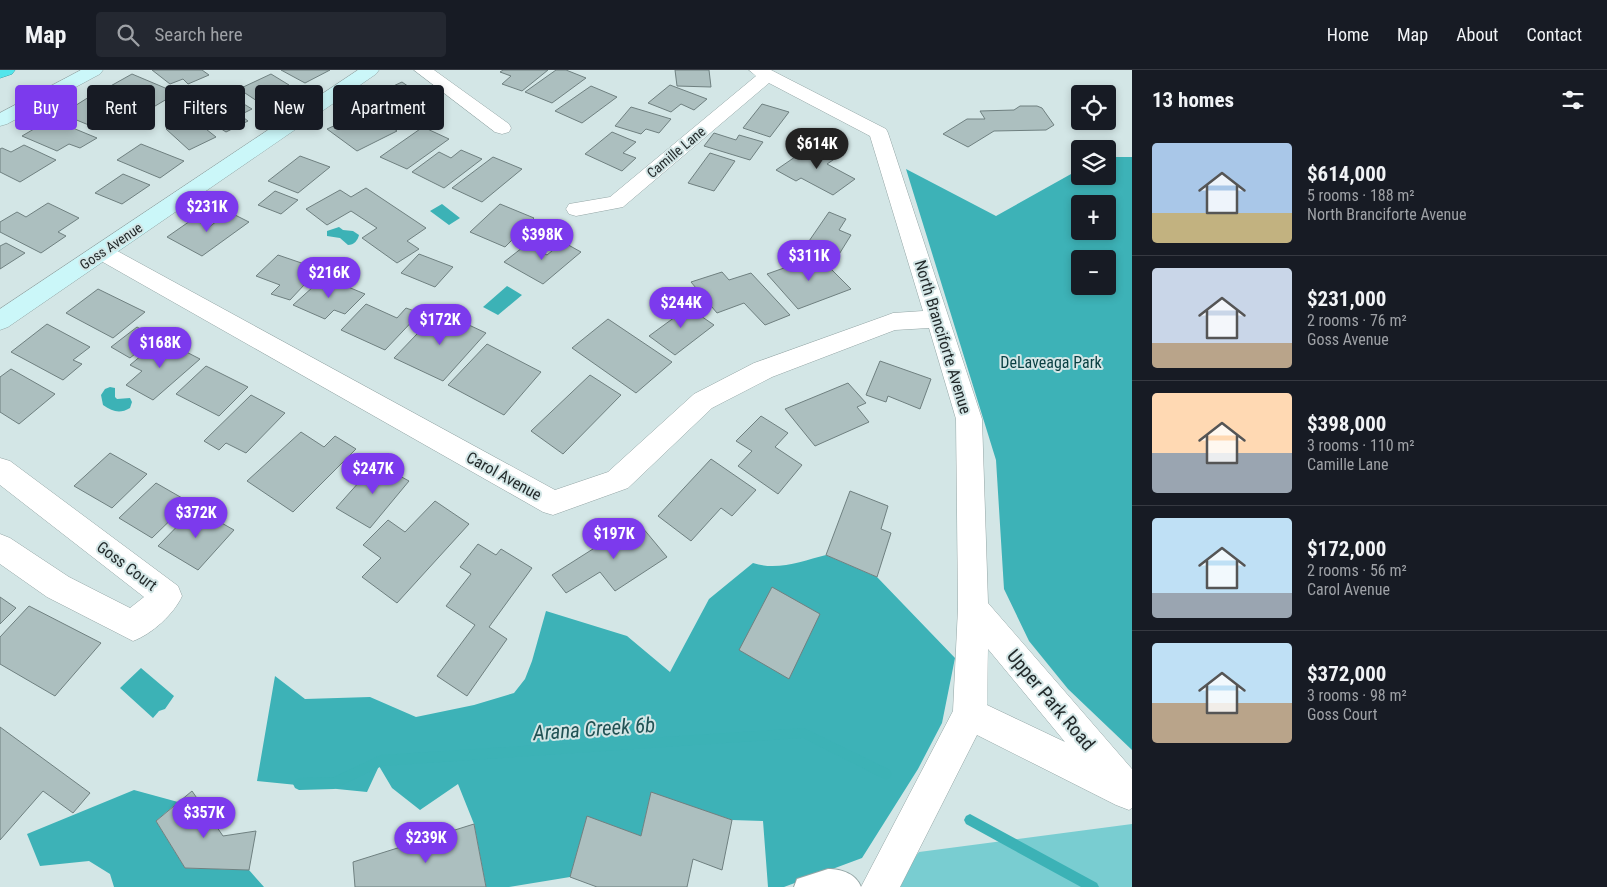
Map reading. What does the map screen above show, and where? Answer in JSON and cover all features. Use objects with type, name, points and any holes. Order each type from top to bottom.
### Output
[{"type":"highway","points":[[0,73],[6,70]]},
{"type":"street","points":[[0,120],[94,70]]},
{"type":"street","name":"Goss Avenue","points":[[0,321],[370,70]]},
{"type":"street","points":[[423,70],[502,128]]},
{"type":"street","name":"Camille Lane","points":[[576,209],[616,202],[763,73]]},
{"type":"street","name":"North Branciforte Avenue","points":[[763,73],[879,133],[969,419],[973,608],[970,714]]},
{"type":"street","name":"Carol Avenue","points":[[102,252],[552,503],[618,480],[703,401],[764,370],[893,322],[937,319]]},
{"type":"street","name":"Goss Court","points":[[0,468],[167,596],[133,626],[58,586],[0,547]]},
{"type":"street","name":"Upper Park Road","points":[[973,608],[1130,792]]},
{"type":"street","points":[[880,887],[970,714]]},
{"type":"street","name":"Upper Park Road","points":[[970,714],[1130,792]]},
{"type":"lane","points":[[805,887],[830,879],[850,887]]},
{"type":"shaded area","points":[[442,204],[460,218],[449,225],[430,211]]},
{"type":"shaded area","points":[[339,227],[359,235],[357,240],[348,245],[340,238],[327,236],[327,231]]},
{"type":"shaded area","points":[[507,286],[522,295],[498,315],[483,307]]},
{"type":"shaded area","points":[[115,388],[115,397],[117,399],[130,398],[132,402],[130,408],[116,411],[103,405],[101,395],[105,389]]},
{"type":"shaded area","points":[[141,668],[174,696],[165,709],[159,711],[153,718],[120,688]]},
{"type":"shaded area","points":[[1132,824],[1132,887],[894,887],[896,880],[919,852]]},
{"type":"green space","name":"DeLaveaga Park","points":[[1116,157],[1132,157],[1132,750],[1068,689],[1029,641],[1004,589],[996,460],[906,169],[996,216],[1071,174],[1071,185],[1116,185]]},
{"type":"green space","points":[[826,555],[877,577],[955,658],[942,723],[918,769],[862,858],[784,887],[768,887],[763,821],[732,820],[651,793],[641,836],[587,817],[570,877],[509,887],[486,887],[474,824],[458,784],[420,810],[392,788],[379,766],[367,792],[257,781],[275,676],[305,699],[370,697],[416,717],[474,705],[514,693],[525,679],[546,611],[627,636],[670,672],[709,599],[753,563],[781,566]]},
{"type":"green space","points":[[134,790],[178,802],[156,821],[185,868],[249,870],[264,887],[114,887],[110,874],[89,861],[40,866],[27,834]]},
{"type":"building","points":[[152,70],[202,70],[209,75],[188,84],[183,79],[170,84]]},
{"type":"building","points":[[281,70],[330,70],[305,83]]},
{"type":"building","points":[[503,70],[548,70],[522,91],[502,84],[511,76],[500,72]]},
{"type":"building","points":[[556,70],[566,70],[586,78],[552,103],[525,92]]},
{"type":"building","points":[[675,70],[709,70],[711,87],[677,86]]},
{"type":"building","points":[[132,74],[165,88],[165,100],[155,106],[155,85],[112,85]]},
{"type":"building","points":[[271,74],[289,85],[255,85],[255,100],[245,93],[245,86]]},
{"type":"building","points":[[402,82],[406,85],[396,85]]},
{"type":"building","points":[[670,85],[707,99],[694,110],[681,104],[671,112],[648,103]]},
{"type":"building","points":[[591,86],[617,97],[582,123],[555,111]]},
{"type":"building","points":[[87,98],[87,124],[77,120],[77,105]]},
{"type":"building","points":[[762,104],[789,112],[770,137],[743,128]]},
{"type":"building","points":[[245,105],[252,109],[245,112]]},
{"type":"building","points":[[1020,106],[1037,106],[1042,108],[1054,125],[1046,130],[994,131],[968,147],[943,134],[967,119],[985,119],[980,111],[1014,110]]},
{"type":"building","points":[[631,107],[671,119],[659,133],[646,129],[641,134],[615,126]]},
{"type":"building","points":[[333,126],[333,130],[397,131],[357,151],[327,129]]},
{"type":"building","points":[[32,130],[77,130],[97,138],[80,148],[69,144],[57,151],[22,136]]},
{"type":"building","points":[[167,130],[207,130],[216,137],[189,150]]},
{"type":"building","points":[[419,130],[430,130],[449,139],[407,169],[380,157]]},
{"type":"building","points":[[612,132],[636,142],[623,153],[636,158],[622,171],[585,154]]},
{"type":"building","points":[[714,133],[736,140],[739,135],[763,142],[750,160],[704,146]]},
{"type":"building","points":[[141,144],[184,161],[160,178],[117,160]]},
{"type":"building","points":[[814,144],[839,156],[827,164],[855,179],[833,195],[801,178],[796,181],[776,170]]},
{"type":"building","points":[[24,145],[56,160],[20,182],[0,172],[0,149],[11,152]]},
{"type":"building","points":[[461,150],[482,159],[444,188],[412,172],[439,152],[451,158]]},
{"type":"building","points":[[710,153],[735,161],[714,191],[688,183]]},
{"type":"building","points":[[300,156],[330,167],[298,193],[268,181]]},
{"type":"building","points":[[493,157],[522,169],[482,202],[452,188]]},
{"type":"building","points":[[123,174],[150,185],[122,204],[95,193]]},
{"type":"building","points":[[366,188],[426,228],[407,241],[419,249],[397,263],[362,238],[377,228],[351,211],[327,225],[306,209],[340,190],[351,197]]},
{"type":"building","points":[[275,191],[298,200],[281,214],[258,205]]},
{"type":"building","points":[[48,203],[79,218],[58,232],[66,236],[41,253],[0,232],[0,222],[17,212],[26,217]]},
{"type":"building","points":[[500,204],[534,218],[505,247],[470,232]]},
{"type":"building","points":[[229,212],[249,222],[202,256],[167,237],[193,219],[209,227]]},
{"type":"building","points":[[829,212],[846,219],[839,230],[851,235],[838,256],[807,244]]},
{"type":"building","points":[[563,242],[581,252],[543,284],[504,262],[527,244],[547,255]]},
{"type":"building","points":[[6,243],[25,253],[0,269],[0,246]]},
{"type":"building","points":[[419,254],[453,267],[435,287],[401,273]]},
{"type":"building","points":[[278,255],[319,269],[290,300],[271,294],[280,285],[256,276]]},
{"type":"building","points":[[818,256],[851,289],[798,309],[767,274]]},
{"type":"building","points":[[722,272],[729,280],[751,273],[790,315],[765,325],[744,303],[717,313],[691,282]]},
{"type":"building","points":[[324,277],[365,294],[345,314],[334,310],[325,319],[293,305]]},
{"type":"building","points":[[98,289],[145,312],[113,338],[66,313]]},
{"type":"building","points":[[679,301],[714,325],[675,355],[649,336],[675,317],[666,310]]},
{"type":"building","points":[[366,304],[397,318],[406,308],[420,313],[385,350],[341,330]]},
{"type":"building","points":[[439,311],[486,333],[443,381],[394,358]]},
{"type":"building","points":[[608,319],[672,362],[636,393],[572,348]]},
{"type":"building","points":[[47,324],[90,347],[73,360],[82,364],[63,380],[11,352]]},
{"type":"building","points":[[137,327],[156,337],[130,358],[111,347]]},
{"type":"building","points":[[161,339],[200,359],[153,400],[126,385],[142,371],[130,365]]},
{"type":"building","points":[[487,344],[541,372],[504,415],[448,385]]},
{"type":"building","points":[[880,361],[931,379],[920,409],[888,396],[886,402],[866,395]]},
{"type":"building","points":[[206,366],[248,387],[219,416],[176,394]]},
{"type":"building","points":[[11,369],[55,394],[19,424],[0,412],[0,377]]},
{"type":"building","points":[[590,375],[621,395],[563,454],[531,431]]},
{"type":"building","points":[[848,383],[866,403],[857,407],[869,422],[815,446],[785,409]]},
{"type":"building","points":[[251,395],[285,413],[246,453],[226,443],[219,450],[204,441]]},
{"type":"building","points":[[761,416],[788,433],[775,447],[802,465],[778,494],[738,466],[752,451],[736,441]]},
{"type":"building","points":[[301,432],[324,447],[335,436],[356,449],[293,512],[247,481]]},
{"type":"building","points":[[110,453],[147,474],[112,508],[74,486]]},
{"type":"building","points":[[711,459],[756,490],[732,516],[721,508],[691,541],[658,516]]},
{"type":"building","points":[[376,463],[409,481],[370,528],[336,508]]},
{"type":"building","points":[[156,483],[189,502],[152,538],[119,518]]},
{"type":"building","points":[[850,491],[888,506],[881,529],[891,533],[877,577],[826,555]]},
{"type":"building","points":[[435,501],[469,524],[397,603],[362,577],[381,558],[363,545],[388,520],[405,532]]},
{"type":"building","points":[[195,508],[234,530],[198,570],[158,546]]},
{"type":"building","points":[[637,521],[667,557],[615,591],[600,572],[566,593],[552,575]]},
{"type":"building","points":[[478,544],[496,555],[501,549],[532,568],[489,627],[507,639],[467,696],[437,676],[475,625],[446,606],[471,574],[460,567]]},
{"type":"building","points":[[772,587],[820,614],[789,679],[739,650]]},
{"type":"building","points":[[0,597],[16,608],[0,624]]},
{"type":"building","points":[[29,606],[101,643],[55,696],[0,664],[0,637]]},
{"type":"building","points":[[0,727],[90,793],[73,813],[43,791],[0,840]]},
{"type":"building","points":[[192,791],[223,836],[256,831],[249,870],[185,868],[156,821]]},
{"type":"building","points":[[651,792],[732,820],[722,870],[693,859],[687,887],[597,887],[570,877],[587,816],[641,836]]},
{"type":"building","points":[[474,824],[486,887],[355,887],[353,862]]},
{"type":"waterway","name":"Arana Creek 6b","points":[[299,784],[334,783],[381,761],[804,733],[886,774]]},
{"type":"waterway","name":"Arana Creek 6b","points":[[970,820],[1093,887]]}]
